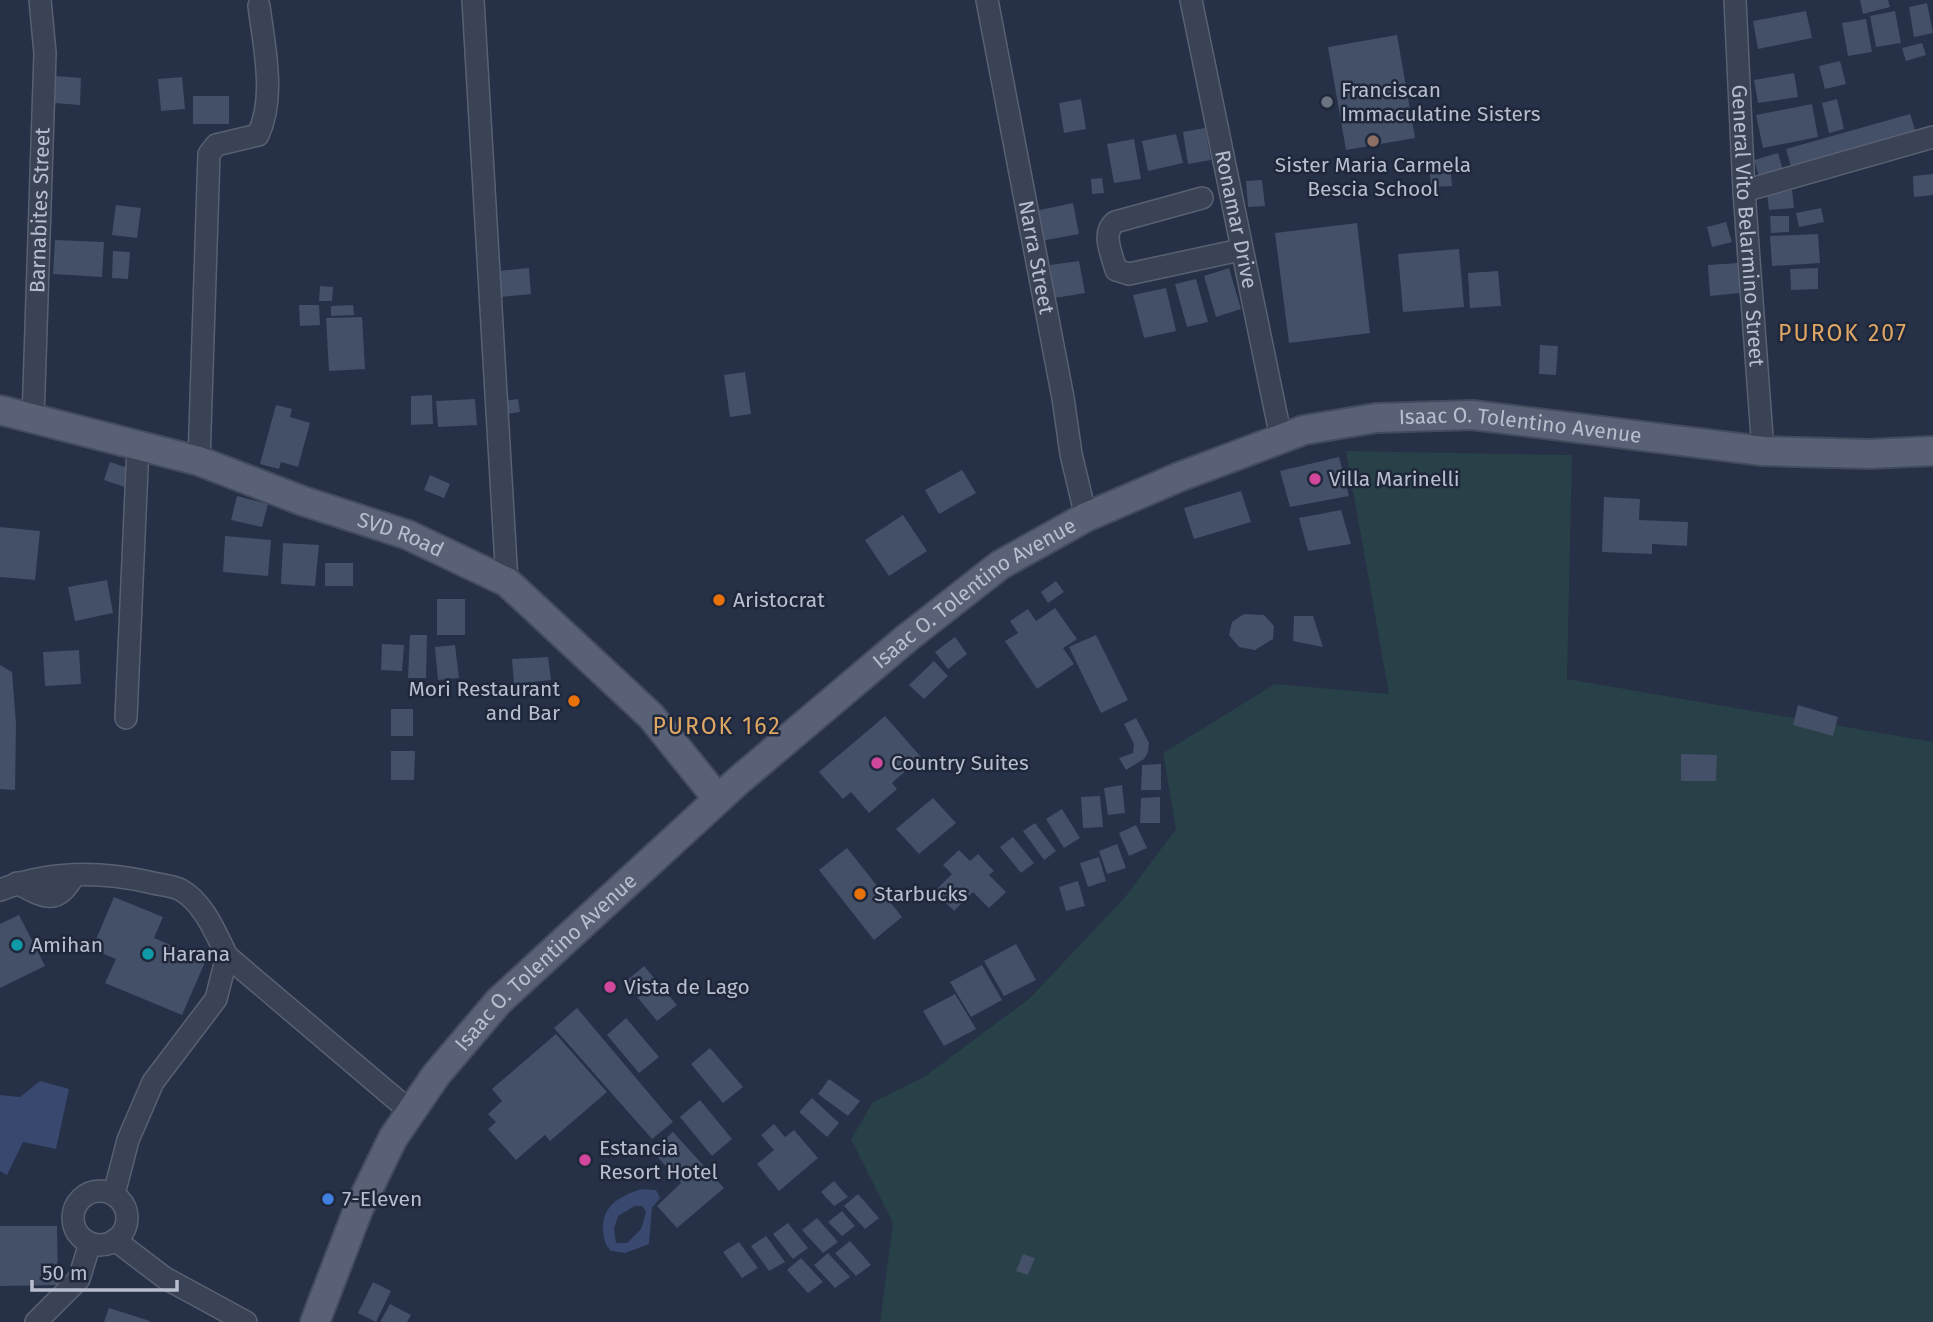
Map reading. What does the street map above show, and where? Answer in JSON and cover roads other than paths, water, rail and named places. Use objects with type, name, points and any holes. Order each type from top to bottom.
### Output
[{"type":"main road","name":"SVD Road","points":[[0,410],[199,461],[303,501],[408,535],[507,582],[651,716],[718,799]]},
{"type":"main road","name":"Isaac O. Tolentino Avenue","points":[[321,1320],[358,1210],[393,1138],[436,1075],[499,1001],[718,799],[907,638],[1000,565],[1086,517],[1179,477],[1304,430],[1376,418],[1472,415],[1763,451],[1868,454],[1933,451]]},
{"type":"street","name":"Barnabites Street","points":[[33,420],[45,53],[40,0]]},
{"type":"street","points":[[473,0],[507,582]]},
{"type":"street","name":"Narra Street","points":[[987,0],[1063,398],[1071,454],[1086,517]]},
{"type":"street","name":"Ronamar Drive","points":[[1191,0],[1240,250],[1281,438]]},
{"type":"street","name":"General Vito Belarmino Street","points":[[1735,0],[1744,191],[1763,451]]},
{"type":"street","points":[[199,461],[209,153],[216,145],[258,135],[263,124],[267,65],[259,6]]},
{"type":"street","points":[[1744,191],[1933,137]]},
{"type":"street","points":[[1202,198],[1115,222],[1109,227],[1107,233],[1116,270],[1129,274],[1240,250]]},
{"type":"street","points":[[126,718],[138,446]]},
{"type":"street","points":[[8,886],[74,875],[111,874],[180,889],[209,921],[227,956],[411,1112]]},
{"type":"street","points":[[114,1194],[128,1140],[153,1082],[216,999],[227,956]]},
{"type":"street","points":[[97,1191],[114,1194],[121,1200],[127,1217],[122,1234],[115,1240],[107,1244],[90,1243],[77,1232],[74,1224],[76,1206],[88,1194],[97,1191]]},
{"type":"street","points":[[115,1240],[165,1278],[246,1322]]},
{"type":"street","points":[[36,1322],[79,1279],[90,1243]]},
{"type":"water","points":[[40,1081],[69,1089],[56,1149],[23,1142],[7,1175],[0,1171],[0,1095],[20,1097]]},
{"type":"water","points":[[641,1189],[656,1190],[660,1198],[652,1208],[649,1244],[625,1253],[611,1251],[603,1234],[605,1215],[613,1203]],"holes":[[[635,1206],[642,1206],[646,1212],[641,1229],[627,1243],[616,1243],[614,1229],[618,1216]]]},
{"type":"place","name":"Franciscan Immaculatine Sisters","points":[[1327,102]]},
{"type":"place","name":"Sister Maria Carmela Bescia School","points":[[1373,141]]},
{"type":"place","name":"Villa Marinelli","points":[[1315,479]]},
{"type":"place","name":"Aristocrat","points":[[719,600]]},
{"type":"place","name":"Mori Restaurant and Bar","points":[[574,701]]},
{"type":"place","name":"Country Suites","points":[[877,763]]},
{"type":"place","name":"Starbucks","points":[[860,894]]},
{"type":"place","name":"Amihan","points":[[17,945]]},
{"type":"place","name":"Harana","points":[[148,954]]},
{"type":"place","name":"Vista de Lago","points":[[610,987]]},
{"type":"place","name":"Estancia Resort Hotel","points":[[585,1160]]},
{"type":"place","name":"7-Eleven","points":[[328,1199]]},
{"type":"district","name":"PUROK 207","points":[[1843,333]]},
{"type":"district","name":"PUROK 162","points":[[717,726]]}]
